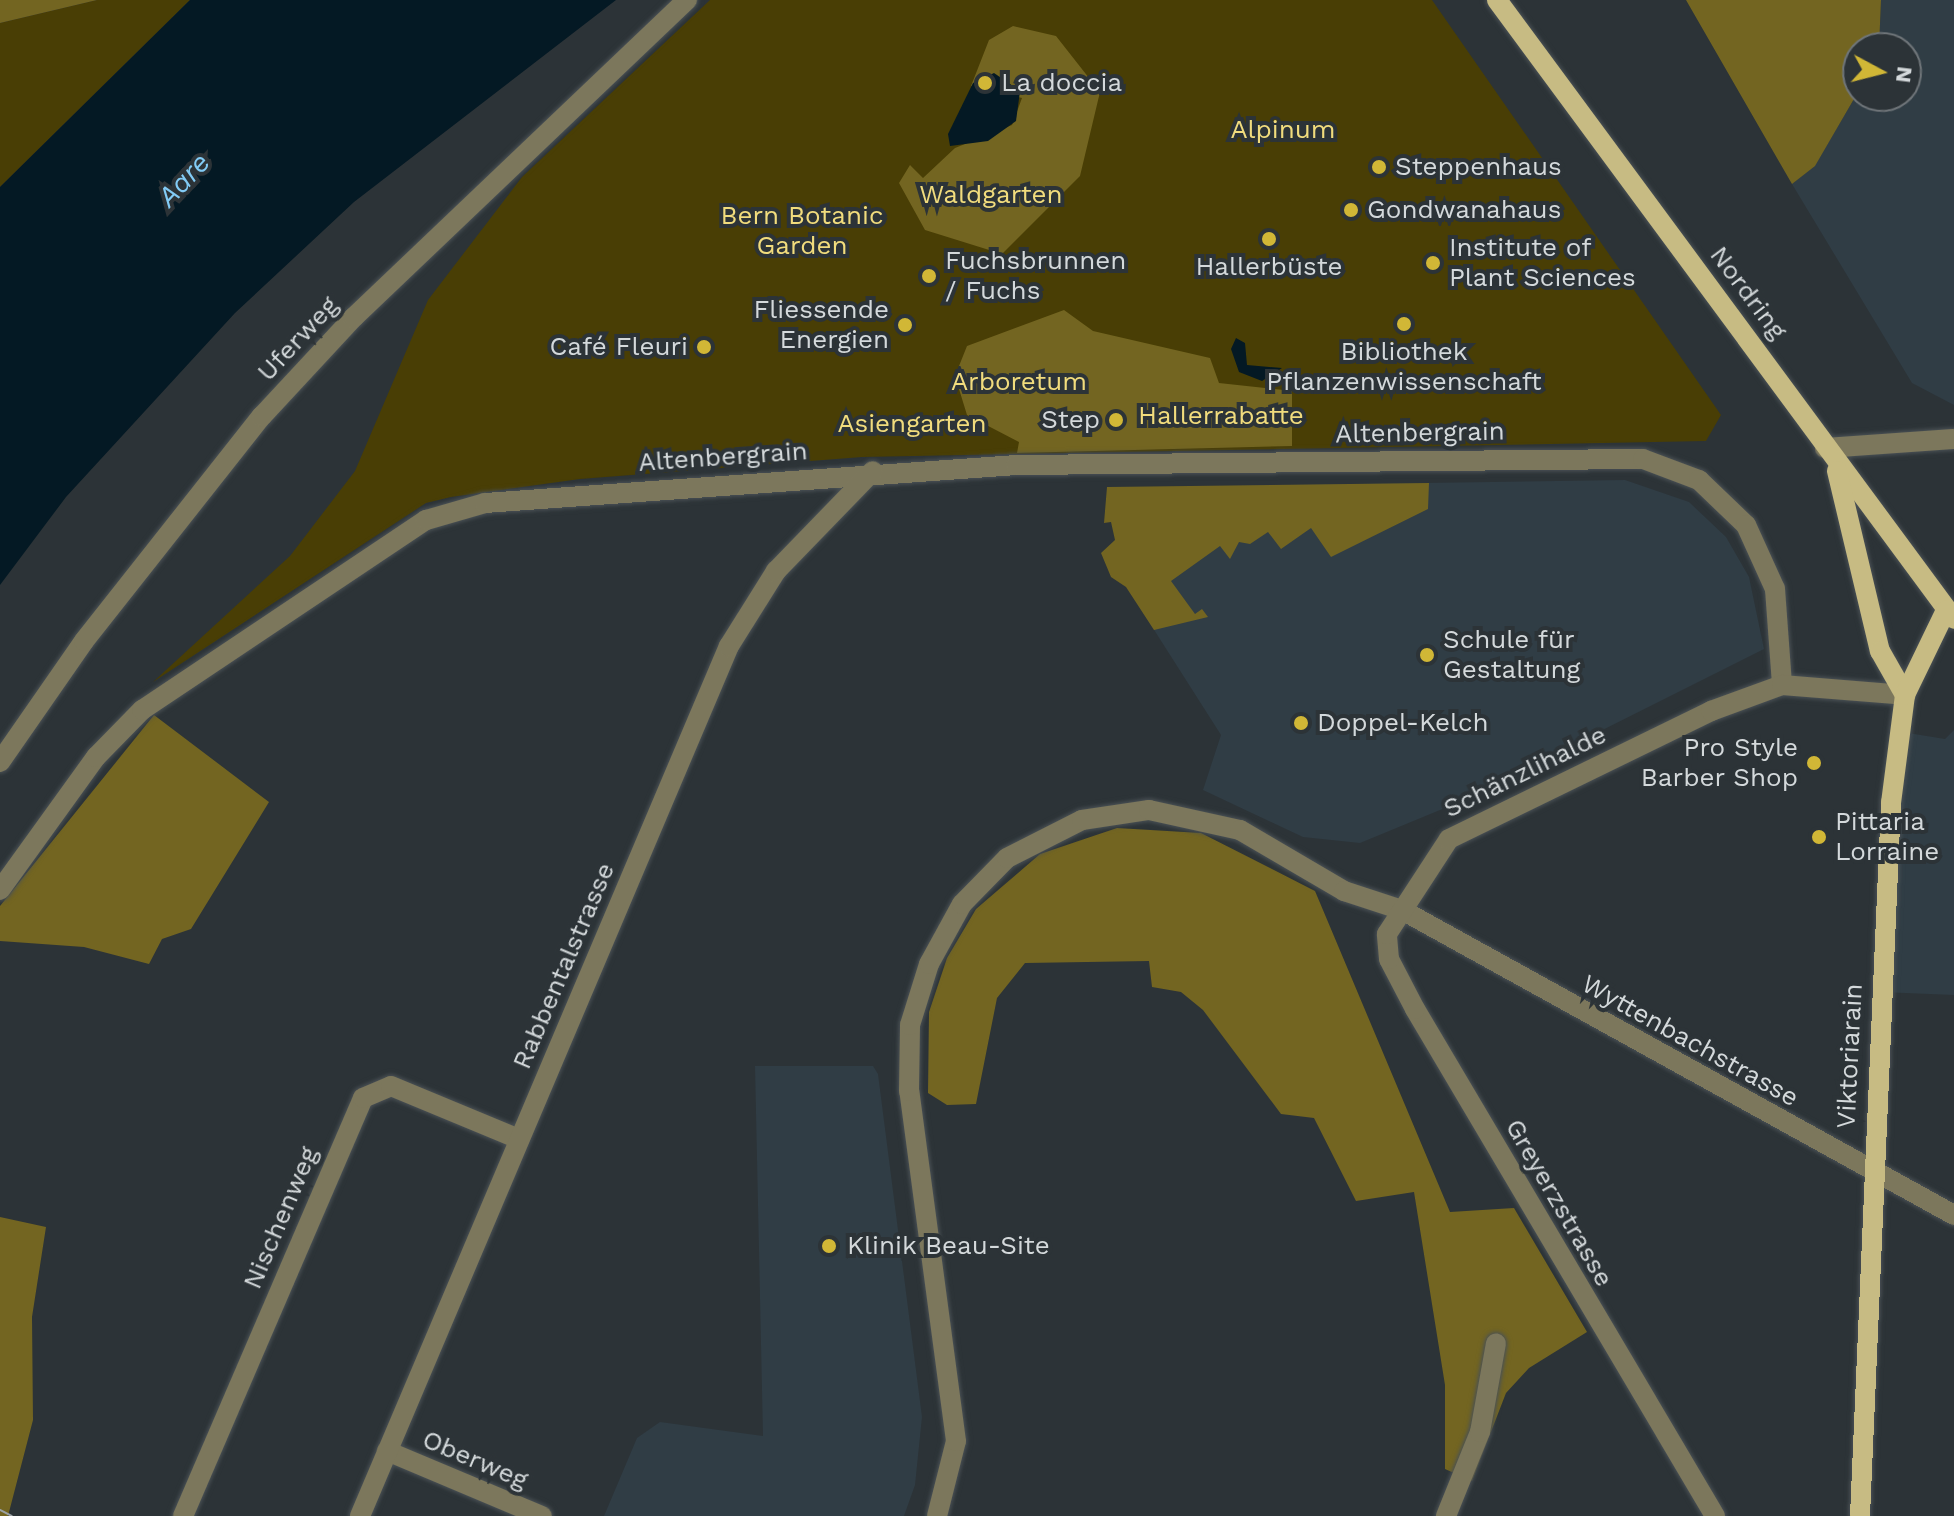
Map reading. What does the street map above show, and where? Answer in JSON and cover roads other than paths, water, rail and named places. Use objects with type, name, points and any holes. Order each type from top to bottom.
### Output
[{"type":"main road","name":"Nordring","points":[[1497,0],[1830,456],[1951,608]]},
{"type":"main road","points":[[1830,456],[1880,651],[1905,695]]},
{"type":"main road","name":"Viktoriarain","points":[[1860,1516],[1870,1171],[1890,815],[1905,695],[1951,608]]},
{"type":"street","name":"Uferweg","points":[[0,762],[84,641],[262,416],[354,317],[687,0]]},
{"type":"street","points":[[1830,456],[1954,439]]},
{"type":"street","name":"Altenbergrain","points":[[0,890],[127,723],[438,513],[485,503],[873,471],[1594,456],[1661,462],[1699,480],[1759,547],[1775,589],[1782,685]]},
{"type":"street","name":"Rabbentalstrasse","points":[[360,1516],[750,605],[873,471]]},
{"type":"street","name":"Schänzlihalde","points":[[1402,910],[1449,839],[1711,711],[1782,685],[1905,695]]},
{"type":"street","points":[[937,1516],[956,1441],[909,1091],[914,1008],[951,921],[1007,858],[1082,820],[1149,810],[1210,820],[1344,891],[1402,910]]},
{"type":"street","name":"Wyttenbachstrasse","points":[[1402,910],[1954,1215]]},
{"type":"street","name":"Greyerzstrasse","points":[[1402,910],[1387,934],[1389,959],[1715,1516]]},
{"type":"street","name":"Nischenweg","points":[[183,1516],[363,1098],[391,1086],[519,1139]]},
{"type":"street","points":[[1446,1516],[1480,1432],[1496,1343]]},
{"type":"street","name":"Oberweg","points":[[387,1451],[542,1516]]},
{"type":"water","name":"Aare","points":[[190,0],[616,0],[354,202],[235,313],[66,497],[0,585],[0,187]]},
{"type":"water","points":[[994,73],[1020,91],[1016,121],[988,141],[950,146],[948,134],[973,83]]},
{"type":"water","points":[[1236,338],[1245,343],[1247,365],[1282,368],[1262,381],[1239,372],[1231,349]]},
{"type":"tram line","points":[[0,1510],[12,1516]]},
{"type":"place","name":"La doccia","points":[[985,83]]},
{"type":"place","name":"Steppenhaus","points":[[1379,167]]},
{"type":"place","name":"Gondwanahaus","points":[[1351,210]]},
{"type":"place","name":"Hallerbüste","points":[[1269,239]]},
{"type":"place","name":"Institute of Plant Sciences","points":[[1433,263]]},
{"type":"place","name":"Fuchsbrunnen / Fuchs","points":[[929,276]]},
{"type":"place","name":"Bibliothek Pflanzenwissenschaft","points":[[1404,324]]},
{"type":"place","name":"Fliessende Energien","points":[[905,325]]},
{"type":"place","name":"Café Fleuri","points":[[704,347]]},
{"type":"place","name":"Step","points":[[1116,420]]},
{"type":"place","name":"Schule für Gestaltung","points":[[1427,655]]},
{"type":"place","name":"Doppel-Kelch","points":[[1301,723]]},
{"type":"place","name":"Pro Style Barber Shop","points":[[1814,763]]},
{"type":"place","name":"Pittaria Lorraine","points":[[1819,837]]},
{"type":"place","name":"Klinik Beau-Site","points":[[829,1246]]},
{"type":"park label","name":"Alpinum","points":[[1283,130]]},
{"type":"park label","name":"Waldgarten","points":[[991,195]]},
{"type":"park label","name":"Bern Botanic Garden","points":[[802,231]]},
{"type":"park label","name":"Arboretum","points":[[1019,382]]},
{"type":"park label","name":"Hallerrabatte","points":[[1221,416]]},
{"type":"park label","name":"Asiengarten","points":[[912,424]]}]
